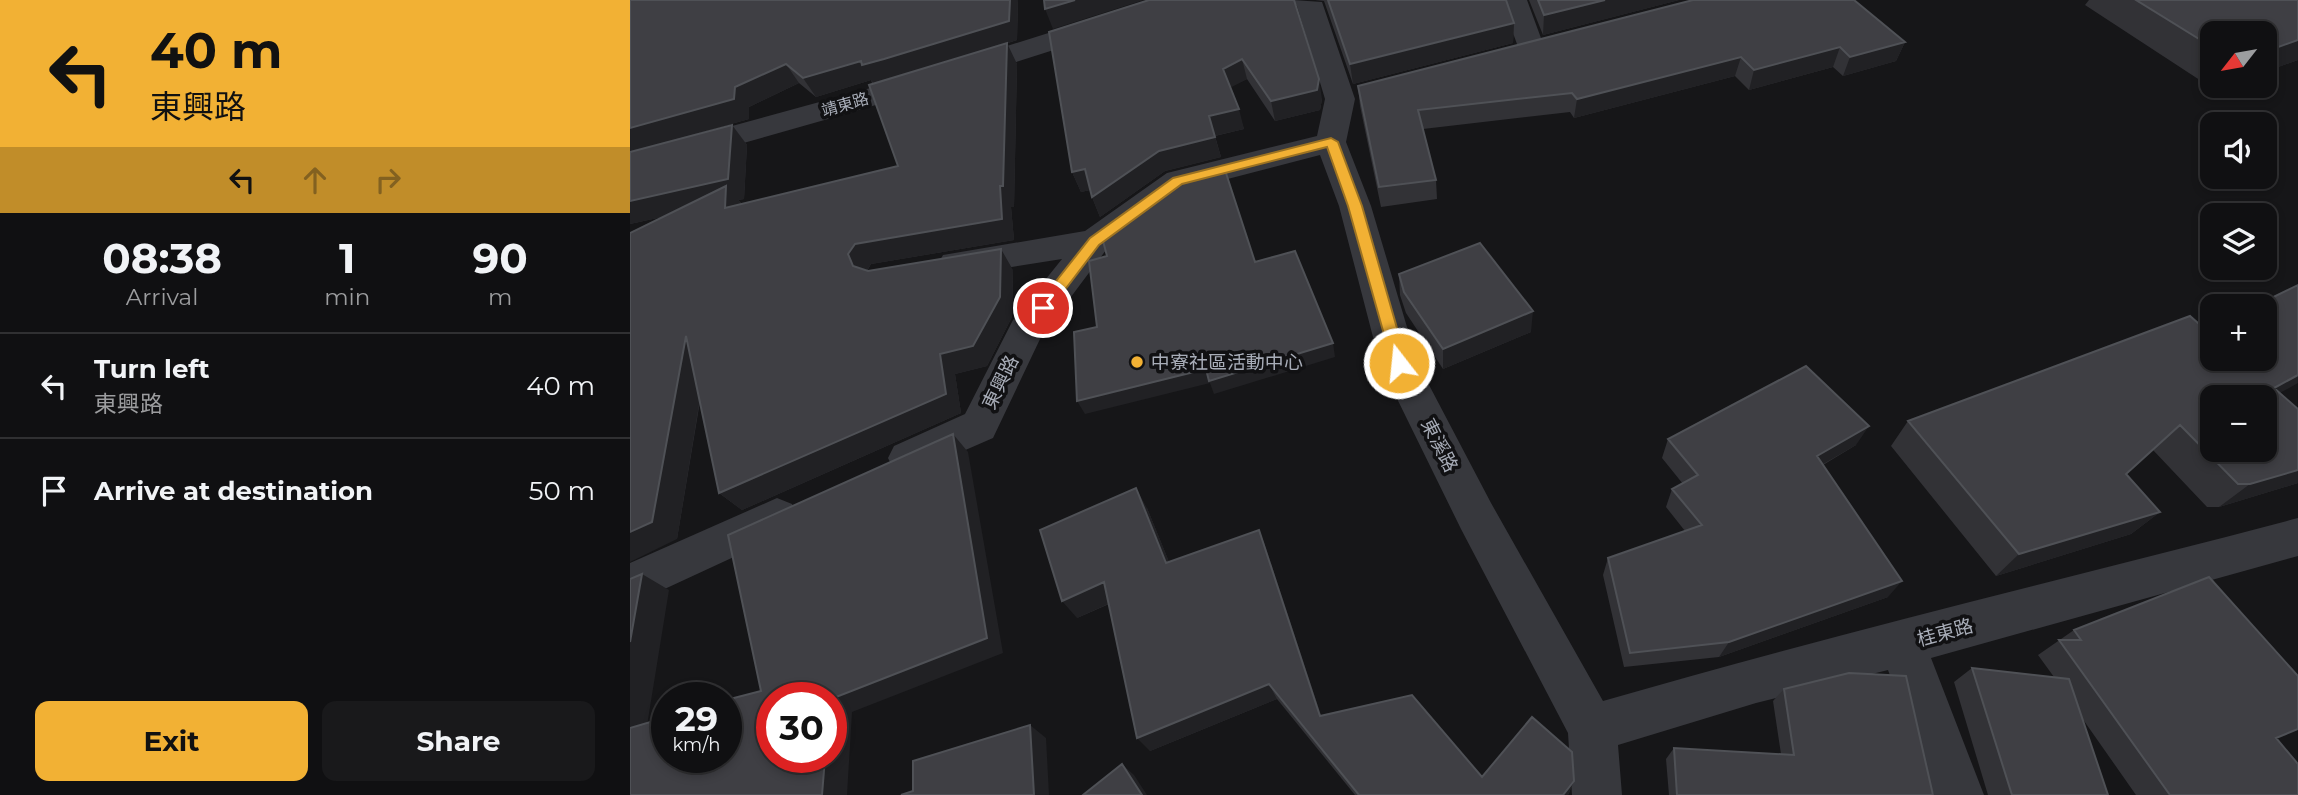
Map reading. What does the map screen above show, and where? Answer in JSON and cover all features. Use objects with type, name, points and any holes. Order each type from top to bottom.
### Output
[{"type":"street","name":"靖東路","points":[[630,164],[724,140],[1039,47],[1179,0]]},
{"type":"street","points":[[1306,0],[1353,96],[1331,142]]},
{"type":"street","points":[[1514,0],[1531,50]]},
{"type":"street","name":"東興路","points":[[879,471],[979,426],[1026,330],[1094,242],[1178,181],[1331,142]]},
{"type":"street","name":"東溪路","points":[[1331,142],[1355,206],[1399,363],[1476,516],[1592,729],[1597,795]]},
{"type":"street","points":[[922,269],[1094,242]]},
{"type":"street","points":[[630,584],[804,505]]},
{"type":"street","name":"桂東路","points":[[1592,729],[1756,680],[1902,644],[2298,537]]},
{"type":"street","points":[[1902,644],[1959,795]]},
{"type":"building","points":[[630,0],[1010,0],[1009,21],[884,59],[862,65],[861,61],[803,78],[786,64],[735,87],[734,99],[630,128]]},
{"type":"building","points":[[1044,0],[1075,0],[1045,9]]},
{"type":"building","points":[[1149,0],[1294,0],[1319,79],[1317,90],[1271,101],[1242,59],[1223,69],[1239,109],[1209,116],[1215,137],[1159,151],[1092,197],[1085,169],[1072,172],[1049,32]]},
{"type":"building","points":[[1328,0],[1506,0],[1514,23],[1350,64]]},
{"type":"building","points":[[1538,0],[1605,0],[1544,15]]},
{"type":"building","points":[[1693,0],[1854,0],[1905,42],[1850,57],[1840,47],[1754,70],[1741,57],[1577,99],[1572,93],[1418,110],[1436,180],[1379,187],[1358,86]]},
{"type":"building","points":[[2136,0],[2298,0],[2298,40],[2277,47],[2277,21],[2200,21],[2200,40]]},
{"type":"building","points":[[1007,43],[1003,186],[1000,186],[1002,219],[855,244],[848,254],[853,266],[868,271],[1001,249],[1000,297],[973,346],[940,354],[946,394],[719,493],[686,336],[652,522],[630,532],[630,233],[726,186],[725,208],[898,166],[869,85]]},
{"type":"building","points":[[732,125],[728,179],[630,201],[630,152]]},
{"type":"building","points":[[1224,167],[1255,262],[1295,251],[1333,343],[1209,381],[1206,369],[1077,401],[1074,332],[1097,327],[1089,261],[1107,256],[1102,237],[1186,177]]},
{"type":"building","points":[[1480,243],[1533,311],[1443,349],[1404,292],[1399,274]]},
{"type":"building","points":[[2298,285],[2298,375],[2277,386],[2200,385],[2200,445],[2180,425],[2126,474],[2160,512],[2019,554],[1908,421],[2190,316],[2200,325],[2200,371],[2277,371],[2277,295]]},
{"type":"building","points":[[1806,366],[1869,426],[1817,456],[1902,581],[1729,642],[1630,653],[1608,558],[1702,525],[1672,489],[1698,475],[1668,439]]},
{"type":"building","points":[[2277,391],[2298,409],[2298,470],[2250,484],[2238,484],[2216,462],[2277,462]]},
{"type":"building","points":[[953,434],[987,638],[847,693],[847,682],[759,682],[728,535]]},
{"type":"building","points":[[1136,488],[1166,563],[1259,530],[1320,716],[1412,695],[1482,777],[1532,717],[1572,752],[1574,781],[1563,795],[1359,795],[1269,684],[1137,738],[1104,582],[1062,601],[1040,530]]},
{"type":"building","points":[[642,574],[630,642],[630,579]]},
{"type":"building","points":[[2209,577],[2298,676],[2298,729],[2276,738],[2298,764],[2298,795],[2170,795],[2059,640],[2081,640],[2074,630]]},
{"type":"building","points":[[1972,668],[2069,679],[2108,795],[2012,795]]},
{"type":"building","points":[[1849,673],[1906,676],[1933,795],[1677,795],[1674,748],[1794,755],[1784,689]]},
{"type":"building","points":[[756,692],[756,773],[824,773],[822,795],[630,795],[630,728],[651,722],[651,773],[742,773],[742,696]]},
{"type":"building","points":[[1030,725],[1034,795],[901,795],[913,791],[913,761]]},
{"type":"building","points":[[1122,764],[1142,795],[1083,795]]},
{"type":"place","name":"中寮社區活動中心","points":[[1137,362]]},
{"type":"route","points":[[1043,308],[1094,242],[1178,181],[1331,142],[1355,206],[1399,363]]}]
